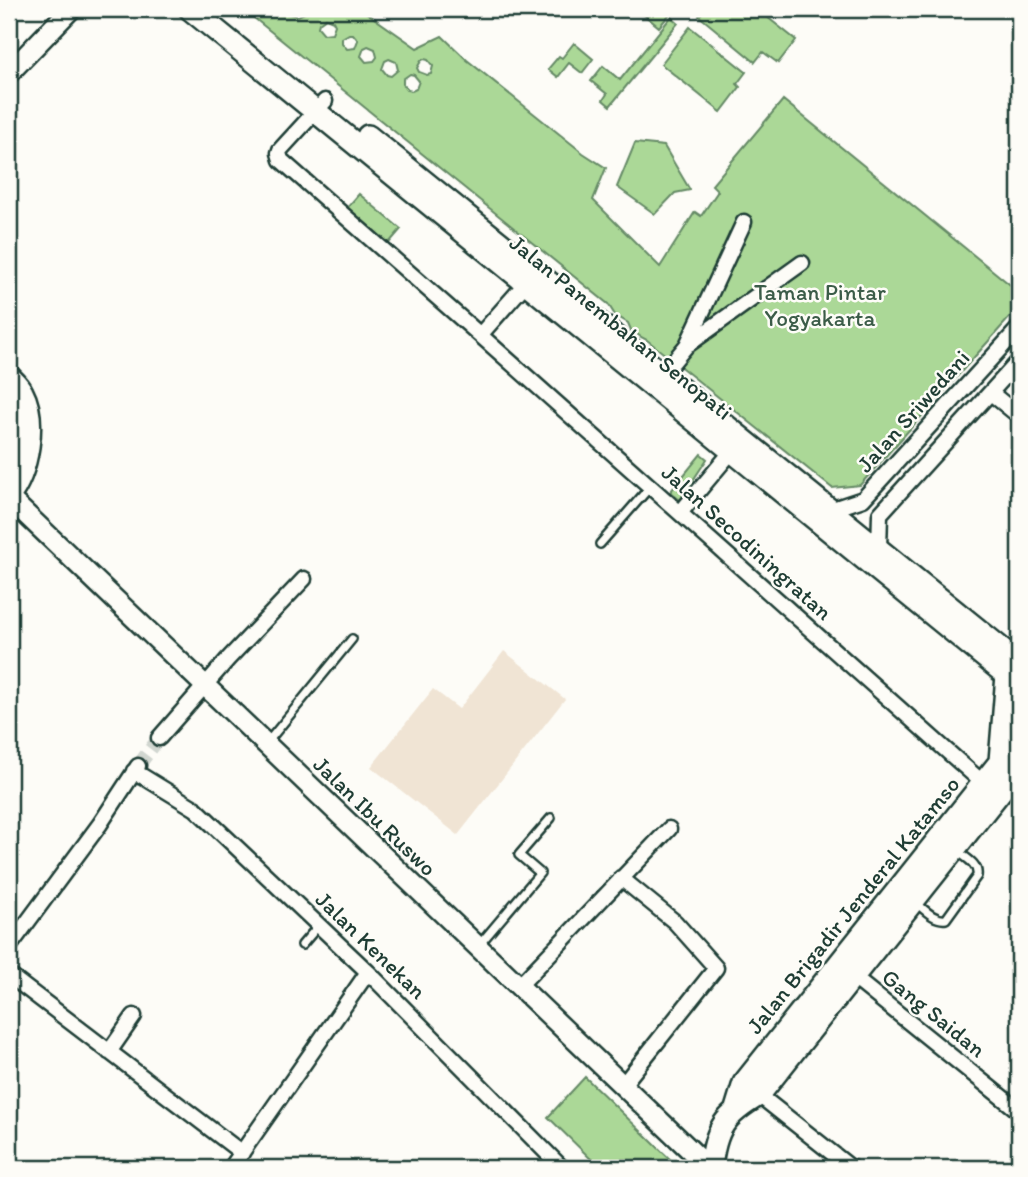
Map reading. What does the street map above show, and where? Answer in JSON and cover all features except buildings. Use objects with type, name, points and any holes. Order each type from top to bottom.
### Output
[{"type":"main road","name":"Jalan Panembahan Senopati","points":[[190,9],[320,106],[663,374],[879,549],[1015,674]]},
{"type":"main road","name":"Jalan Panembahan Senopati","points":[[212,9],[526,283],[732,451],[1015,674]]},
{"type":"main road","points":[[1010,765],[1015,674]]},
{"type":"main road","name":"Jalan Brigadir Jenderal Katamso","points":[[736,1109],[759,1095],[955,849],[1010,765],[1019,738]]},
{"type":"main road","name":"Jalan Brigadir Jenderal Katamso","points":[[710,1168],[716,1136],[736,1109],[744,1083],[984,783],[1010,765]]},
{"type":"street","points":[[9,73],[71,9]]},
{"type":"street","name":"Jalan Secodiningratan","points":[[320,106],[280,150],[281,160],[984,783]]},
{"type":"street","points":[[687,345],[744,222]]},
{"type":"street","points":[[663,374],[687,345],[802,262]]},
{"type":"street","points":[[481,335],[526,283]]},
{"type":"street","name":"Jalan Sriwedani","points":[[830,510],[863,499],[1019,328]]},
{"type":"street","name":"Jalan Sriwedani","points":[[880,513],[1019,361]]},
{"type":"street","points":[[9,375],[24,394],[30,425],[26,462],[17,486],[9,498]]},
{"type":"street","points":[[990,393],[1019,416]]},
{"type":"street","points":[[9,400],[15,421],[9,468]]},
{"type":"street","points":[[680,513],[732,451]]},
{"type":"street","name":"Jalan Ibu Ruswo","points":[[9,498],[710,1168]]},
{"type":"street","points":[[863,499],[880,513],[879,549]]},
{"type":"street","points":[[159,738],[228,659],[304,579]]},
{"type":"street","name":"Jalan Kenekan","points":[[9,947],[100,824],[136,768],[196,809],[319,924],[562,1168]]},
{"type":"street","points":[[518,987],[669,829]]},
{"type":"street","points":[[621,878],[675,922],[716,966],[622,1086]]},
{"type":"street","points":[[231,1168],[368,972]]},
{"type":"street","points":[[9,975],[242,1153]]},
{"type":"street","name":"Gang Saidan","points":[[853,977],[1019,1111]]},
{"type":"street","points":[[109,1052],[134,1016]]},
{"type":"street","points":[[759,1095],[851,1168]]},
{"type":"lane","points":[[600,544],[650,486]]},
{"type":"lane","points":[[266,744],[352,639]]},
{"type":"lane","points":[[477,947],[540,873],[519,855],[551,818]]},
{"type":"lane","points":[[914,901],[940,920],[946,919],[977,876],[978,870],[955,849]]},
{"type":"lane","points":[[302,945],[319,924]]},
{"type":"shaded area","points":[[504,651],[565,699],[458,835],[371,767],[433,689],[459,709]]},
{"type":"green space","name":"Taman Pintar Yogyakarta","points":[[243,9],[268,9],[298,16],[313,9],[361,9],[417,48],[442,36],[467,60],[583,153],[606,168],[593,200],[660,267],[695,212],[701,216],[718,191],[712,185],[783,100],[1019,292],[1019,307],[860,485],[832,488],[631,330],[628,323],[615,315],[608,304]],"holes":[[[326,18],[333,21],[335,25],[332,33],[324,34],[318,27]],[[349,34],[353,34],[358,40],[355,48],[347,49],[342,38]],[[368,46],[375,49],[377,57],[374,61],[366,62],[361,56],[364,48]],[[389,59],[396,62],[398,70],[391,76],[382,69],[385,61]],[[428,60],[433,66],[431,74],[419,72],[417,68],[421,61]],[[410,74],[419,81],[416,89],[412,91],[403,84],[403,79]]]},
{"type":"green space","points":[[637,9],[674,9],[659,27]]},
{"type":"green space","points":[[705,9],[757,9],[796,40],[778,63],[763,52],[755,62],[699,16]]},
{"type":"green space","points":[[671,17],[678,23],[610,106],[603,100],[607,94],[591,81],[603,66],[620,80]]},
{"type":"green space","points":[[690,27],[746,72],[737,84],[740,87],[721,112],[661,64]]},
{"type":"green space","points":[[574,43],[593,59],[582,73],[569,63],[558,77],[548,69],[559,56],[562,58]]},
{"type":"green space","points":[[635,143],[664,146],[690,190],[675,193],[655,214],[617,187]]},
{"type":"green space","points":[[359,194],[401,229],[389,243],[347,208]]},
{"type":"green space","points":[[701,454],[707,459],[680,500],[670,492]]},
{"type":"green space","points":[[585,1077],[679,1168],[639,1168],[632,1163],[620,1168],[600,1168],[548,1117]]},
{"type":"tunnel","points":[[138,766],[159,738]]}]
